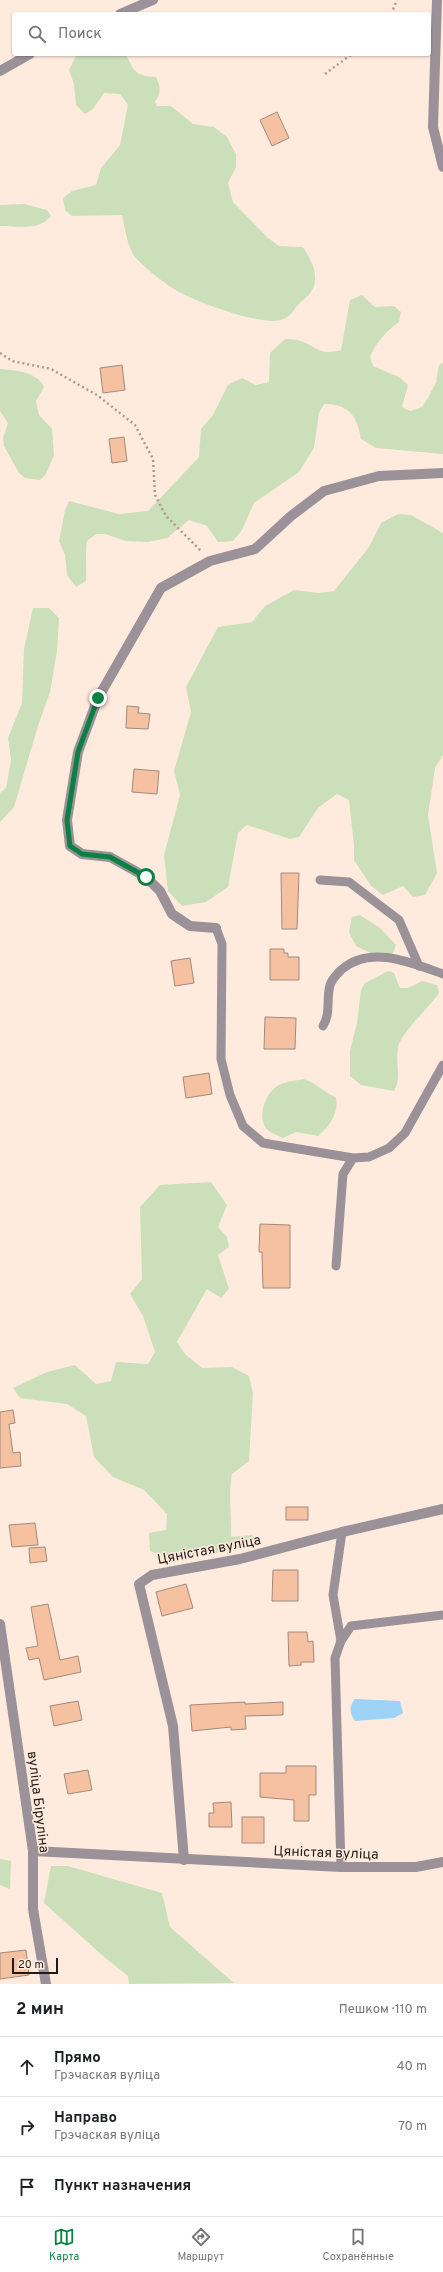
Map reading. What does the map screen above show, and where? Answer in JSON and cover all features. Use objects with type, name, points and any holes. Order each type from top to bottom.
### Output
[{"type":"street","points":[[125,12],[153,0]]},
{"type":"street","points":[[438,0],[439,49],[433,127],[443,167]]},
{"type":"street","points":[[0,71],[26,56]]},
{"type":"street","points":[[216,928],[190,926],[172,914],[160,891],[146,877],[110,857],[82,854],[70,846],[67,820],[78,752],[98,698],[161,588],[210,561],[255,549],[291,516],[324,491],[379,476],[443,473]]},
{"type":"street","name":"Цяністая вуліца","points":[[184,1860],[173,1726],[139,1584],[152,1574],[240,1559],[342,1532],[443,1509]]},
{"type":"street","name":"вуліца Біруліна","points":[[0,1624],[33,1851],[33,1909],[46,1984]]},
{"type":"street","name":"Цяністая вуліца","points":[[33,1851],[341,1867],[416,1867],[443,1862]]},
{"type":"lane","points":[[320,880],[348,882],[399,920],[419,966]]},
{"type":"lane","points":[[216,928],[222,944],[221,1059],[230,1094],[243,1126],[263,1143],[353,1158],[369,1157],[389,1148],[405,1133],[443,1065]]},
{"type":"lane","points":[[323,1026],[328,1018],[330,984],[336,975],[348,964],[363,958],[381,957],[398,959],[443,974]]},
{"type":"lane","points":[[336,1266],[343,1174],[353,1158]]},
{"type":"lane","points":[[341,1641],[333,1595],[342,1532]]},
{"type":"lane","points":[[341,1867],[335,1658],[341,1641],[351,1626],[443,1615]]},
{"type":"path","points":[[392,12],[397,0]]},
{"type":"path","points":[[325,74],[349,56]]},
{"type":"path","points":[[0,353],[12,361],[51,369],[97,395],[135,425],[153,459],[155,494],[166,516],[210,561]]},
{"type":"green space","points":[[76,56],[127,56],[136,72],[144,76],[156,77],[160,90],[155,102],[157,106],[171,106],[193,124],[214,127],[227,137],[236,154],[236,167],[228,183],[233,202],[267,237],[279,246],[303,247],[314,268],[315,282],[313,288],[291,314],[285,319],[271,321],[243,316],[196,300],[170,286],[134,256],[128,242],[122,215],[72,216],[65,210],[63,198],[72,191],[96,185],[101,168],[120,145],[128,105],[120,94],[104,93],[93,109],[85,114],[76,105],[74,84],[69,70]]},
{"type":"green space","points":[[24,204],[47,210],[51,216],[46,221],[35,226],[0,226],[0,205]]},
{"type":"green space","points":[[362,295],[375,307],[394,306],[401,312],[399,322],[382,337],[370,356],[373,366],[399,377],[408,385],[402,407],[410,411],[422,407],[436,382],[439,365],[443,363],[443,454],[376,448],[361,439],[354,418],[346,409],[340,406],[324,404],[319,413],[314,448],[299,472],[254,503],[242,530],[233,541],[218,542],[207,526],[189,520],[167,538],[148,542],[126,541],[105,534],[96,534],[87,541],[86,581],[76,587],[67,575],[65,555],[59,541],[65,510],[69,501],[119,514],[148,511],[199,457],[201,429],[213,415],[228,385],[242,378],[256,385],[269,382],[270,353],[285,339],[298,340],[319,350],[328,352],[341,350],[350,300]]},
{"type":"green space","points":[[0,369],[19,371],[31,375],[37,378],[44,387],[36,401],[39,415],[52,429],[54,455],[46,474],[40,480],[25,478],[19,473],[4,446],[3,438],[8,423],[0,411]]},
{"type":"green space","points":[[398,514],[411,515],[443,533],[443,755],[435,768],[428,815],[437,873],[425,895],[413,897],[403,886],[383,895],[371,886],[354,860],[349,800],[337,794],[318,808],[299,837],[290,839],[247,825],[238,833],[228,887],[206,902],[182,906],[168,891],[164,855],[180,795],[174,771],[191,712],[186,687],[218,627],[252,622],[265,606],[294,590],[319,593],[334,591],[369,547],[381,523]]},
{"type":"green space","points":[[33,608],[49,608],[59,618],[57,651],[50,692],[38,726],[14,807],[0,822],[0,793],[6,788],[11,760],[8,738],[22,703],[24,649]]},
{"type":"green space","points":[[360,915],[380,928],[396,945],[393,953],[377,956],[356,946],[349,932],[352,917]]},
{"type":"green space","points":[[388,971],[394,973],[400,988],[408,988],[422,981],[437,985],[439,993],[409,1028],[400,1042],[397,1054],[398,1081],[394,1091],[361,1085],[350,1076],[350,1051],[357,1023],[361,990],[365,983]]},
{"type":"green space","points":[[303,1079],[308,1080],[336,1097],[337,1103],[335,1114],[330,1123],[318,1136],[296,1132],[283,1138],[269,1131],[265,1126],[262,1113],[266,1100],[279,1085]]},
{"type":"green space","points":[[211,1182],[227,1205],[218,1227],[227,1237],[229,1247],[218,1255],[229,1289],[221,1298],[207,1289],[177,1342],[185,1354],[202,1368],[232,1367],[249,1376],[253,1393],[249,1461],[232,1474],[230,1490],[231,1537],[252,1535],[258,1542],[218,1553],[190,1557],[163,1555],[150,1551],[149,1533],[166,1530],[167,1514],[144,1490],[113,1477],[94,1457],[86,1416],[67,1404],[20,1398],[13,1388],[47,1372],[75,1365],[96,1384],[111,1381],[116,1362],[148,1364],[155,1352],[143,1316],[130,1294],[142,1279],[140,1207],[160,1185]]},
{"type":"green space","points":[[0,1859],[11,1861],[10,1889],[0,1885]]},
{"type":"green space","points":[[51,1866],[68,1866],[162,1893],[170,1927],[234,1983],[129,1984],[128,1976],[103,1956],[44,1903]]},
{"type":"water","points":[[355,1699],[400,1701],[403,1713],[394,1718],[355,1721],[350,1710]]},
{"type":"building","points":[[277,112],[289,138],[272,146],[260,120]]},
{"type":"building","points":[[122,365],[125,390],[103,393],[100,368]]},
{"type":"building","points":[[124,437],[127,461],[112,463],[109,439]]},
{"type":"building","points":[[127,706],[139,707],[138,713],[150,714],[148,729],[126,728]]},
{"type":"building","points":[[134,769],[159,771],[157,794],[132,792]]},
{"type":"building","points":[[281,873],[299,873],[297,929],[282,929]]},
{"type":"building","points":[[270,949],[284,949],[284,953],[288,953],[288,957],[299,957],[299,980],[270,980]]},
{"type":"building","points":[[190,958],[194,983],[175,986],[171,961]]},
{"type":"building","points":[[265,1017],[296,1018],[295,1049],[264,1049]]},
{"type":"building","points":[[209,1073],[212,1094],[186,1098],[183,1077]]},
{"type":"building","points":[[260,1224],[290,1225],[290,1288],[263,1288],[262,1252],[259,1252]]},
{"type":"building","points":[[13,1410],[15,1423],[9,1424],[13,1453],[20,1452],[21,1466],[0,1468],[0,1412]]},
{"type":"building","points":[[286,1507],[308,1507],[308,1520],[286,1520]]},
{"type":"building","points":[[35,1523],[38,1545],[12,1547],[9,1525]]},
{"type":"building","points":[[45,1547],[47,1561],[30,1563],[29,1548]]},
{"type":"building","points":[[273,1570],[298,1570],[298,1601],[272,1601]]},
{"type":"building","points":[[186,1584],[193,1608],[162,1616],[156,1592]]},
{"type":"building","points":[[48,1604],[60,1660],[78,1656],[81,1672],[44,1680],[39,1658],[29,1660],[26,1648],[38,1646],[31,1607]]},
{"type":"building","points":[[288,1632],[307,1632],[308,1642],[313,1641],[314,1662],[301,1662],[301,1665],[289,1666]]},
{"type":"building","points":[[78,1701],[82,1720],[54,1726],[50,1706]]},
{"type":"building","points":[[245,1702],[245,1704],[283,1702],[283,1715],[245,1716],[246,1729],[231,1730],[231,1727],[192,1731],[190,1705]]},
{"type":"building","points":[[286,1766],[316,1766],[316,1795],[309,1795],[309,1821],[294,1821],[294,1800],[260,1797],[260,1773],[286,1773]]},
{"type":"building","points":[[88,1770],[92,1790],[68,1794],[64,1774]]},
{"type":"building","points":[[231,1802],[232,1827],[209,1827],[209,1813],[214,1813],[213,1803]]},
{"type":"building","points":[[242,1817],[264,1817],[264,1843],[242,1843]]},
{"type":"building","points":[[26,1950],[29,1975],[0,1979],[0,1953]]},
{"type":"route","points":[[98,698],[78,752],[67,820],[70,846],[82,854],[110,857],[146,877]]}]
